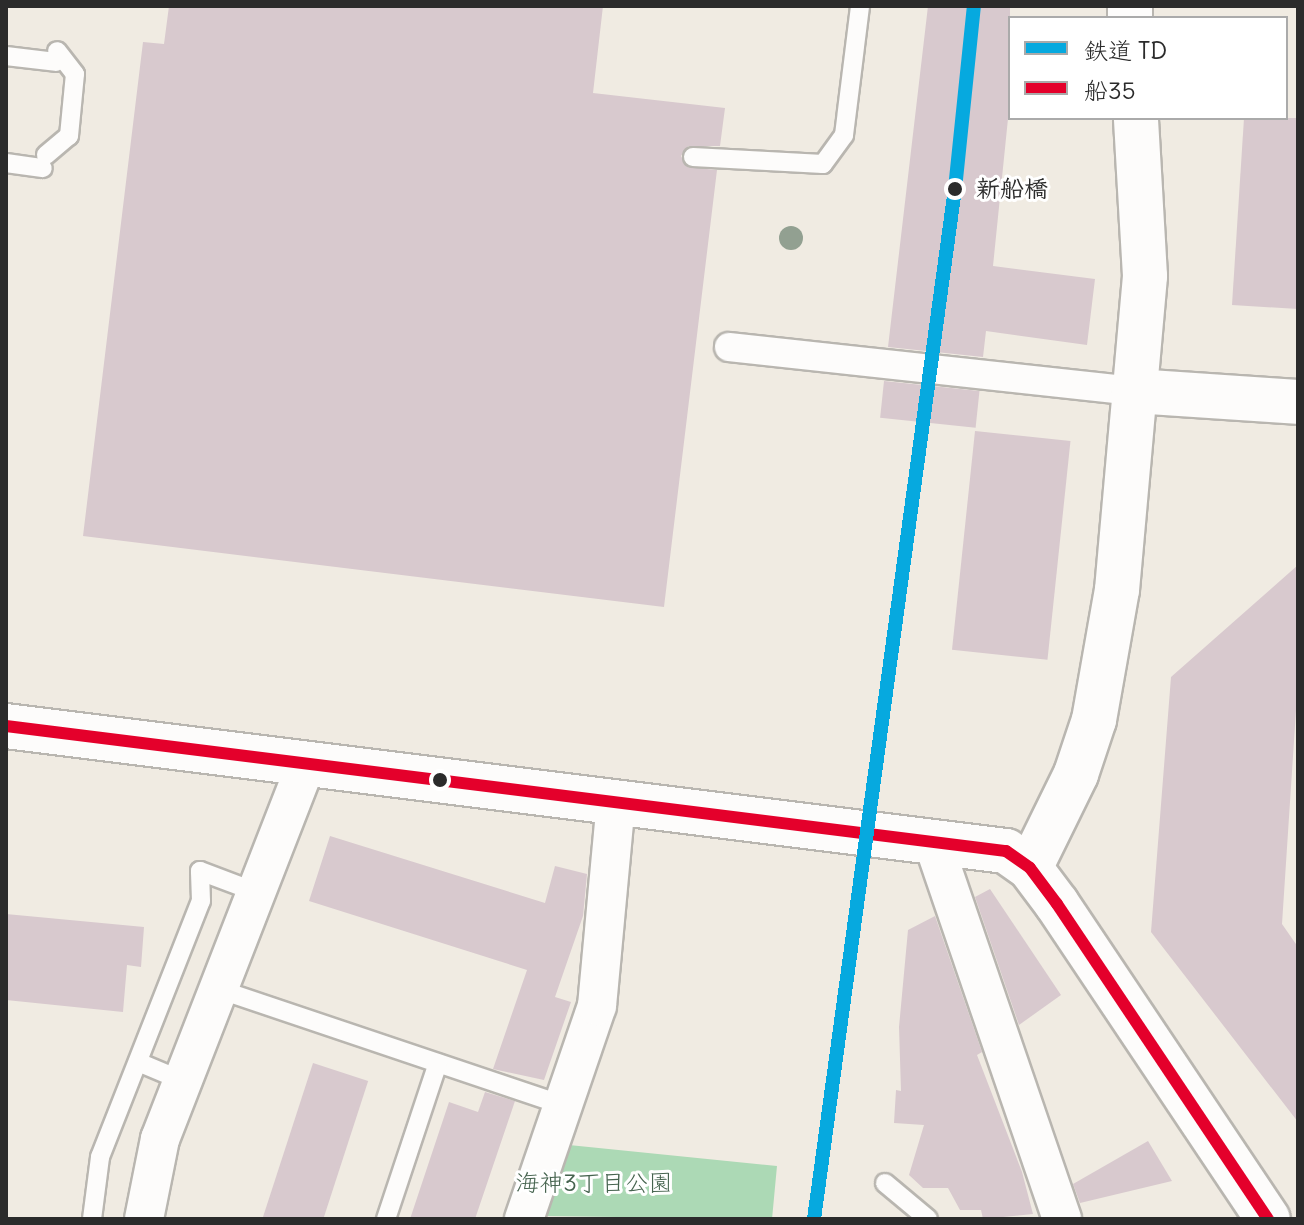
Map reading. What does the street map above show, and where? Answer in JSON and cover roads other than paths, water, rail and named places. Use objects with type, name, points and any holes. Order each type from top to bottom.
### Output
[{"type":"street","points":[[1030,868],[1076,774],[1094,720],[1117,590],[1145,276],[1136,120]]},
{"type":"street","points":[[729,347],[1134,391],[1298,402]]},
{"type":"street","points":[[6,726],[1006,851],[1030,868],[1268,1219]]},
{"type":"street","points":[[144,1219],[150,1173],[306,764]]},
{"type":"street","points":[[524,1219],[597,1006],[616,802]]},
{"type":"street","points":[[933,842],[1062,1219]]},
{"type":"lane","points":[[693,157],[823,164],[844,135],[860,6]]},
{"type":"lane","points":[[6,56],[56,56],[75,74],[69,136],[44,162],[6,163]]},
{"type":"lane","points":[[92,1219],[100,1157],[201,901],[200,871],[256,892]]},
{"type":"lane","points":[[218,989],[563,1105]]},
{"type":"lane","points":[[138,1062],[183,1081]]},
{"type":"lane","points":[[386,1219],[438,1063]]},
{"type":"lane","points":[[885,1183],[928,1219]]},
{"type":"rail line","name":"TD","points":[[814,1219],[955,189],[974,6]]},
{"type":"place","name":"新船橋","points":[[955,189]]},
{"type":"park label","name":"海神3丁目公園","points":[[594,1183]]}]
